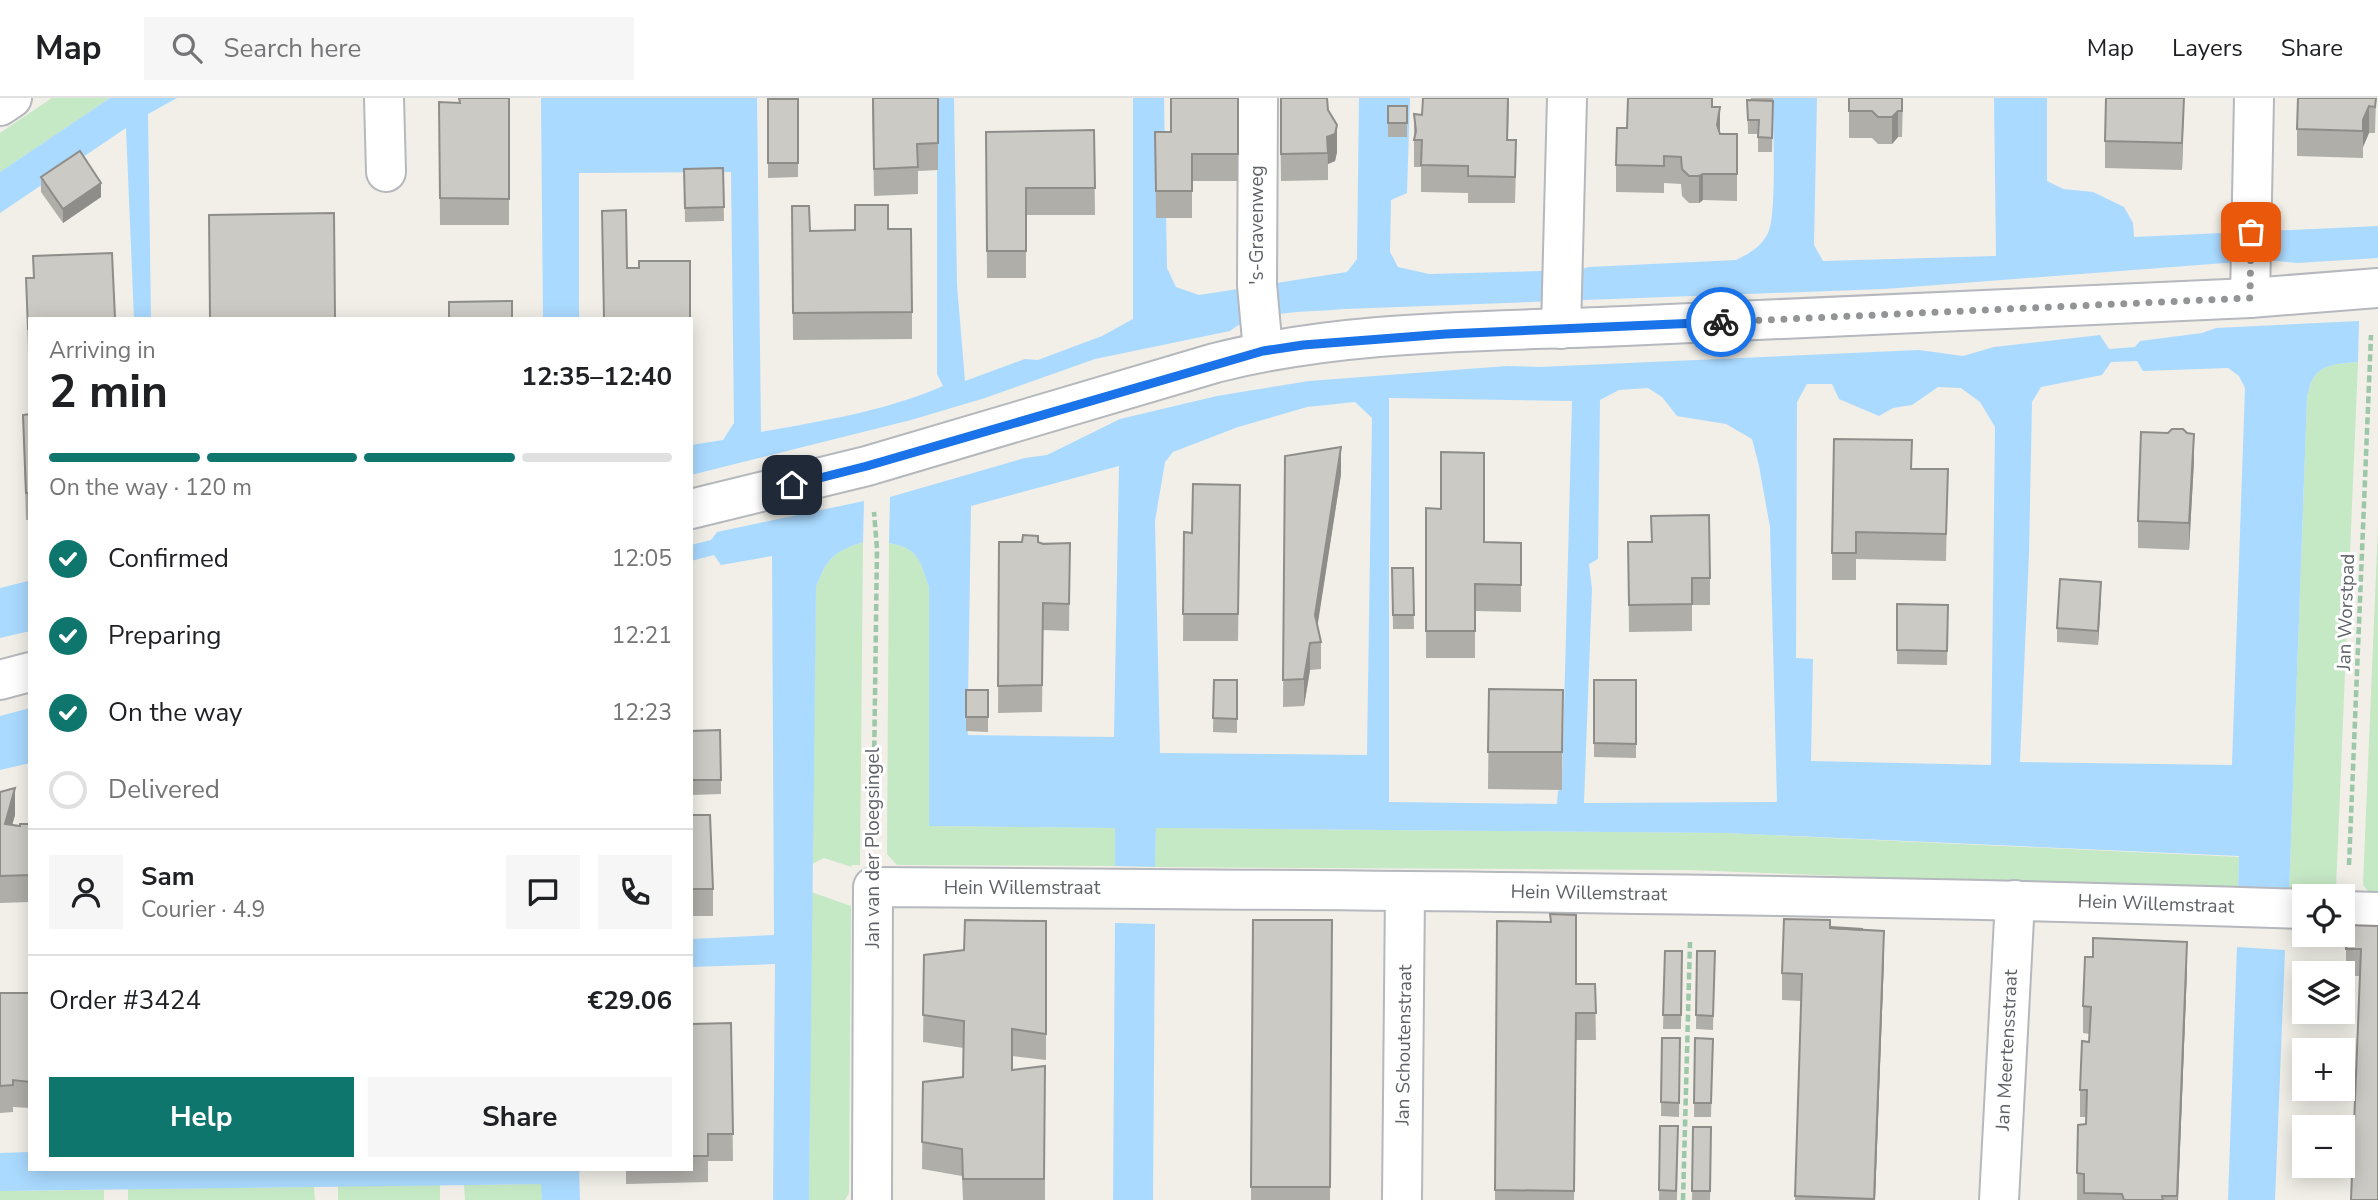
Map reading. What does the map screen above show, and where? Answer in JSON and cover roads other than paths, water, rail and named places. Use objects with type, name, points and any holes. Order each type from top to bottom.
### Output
[{"type":"street","points":[[0,106],[12,98]]},
{"type":"street","points":[[384,98],[386,173]]},
{"type":"street","name":"'s-Gravenweg","points":[[1258,98],[1260,318]]},
{"type":"street","points":[[1561,320],[1567,98]]},
{"type":"street","points":[[2250,288],[2254,98]]},
{"type":"street","points":[[693,509],[867,466],[1260,318],[1365,339],[1561,320],[2250,288],[2378,288]]},
{"type":"street","points":[[0,680],[28,673]]},
{"type":"street","name":"Hein Willemstraat","points":[[873,887],[1691,895],[2015,900],[2292,909]]},
{"type":"street","name":"Jan van der Ploegsingel","points":[[872,1200],[873,887]]},
{"type":"street","name":"Jan Schoutenstraat","points":[[1402,1200],[1405,891]]},
{"type":"street","name":"Jan Meertensstraat","points":[[1999,1200],[2015,900]]},
{"type":"water","points":[[110,98],[177,98],[148,114],[151,317],[134,317],[126,128],[0,213],[0,172]]},
{"type":"water","points":[[541,98],[757,98],[761,432],[876,409],[943,386],[937,374],[937,98],[954,98],[957,285],[965,381],[1025,359],[1038,360],[1102,336],[1133,319],[1133,98],[1164,98],[1167,268],[1176,287],[1199,295],[1347,272],[1357,259],[1359,98],[1410,98],[1407,193],[1391,200],[1390,252],[1398,267],[1429,274],[1578,270],[1589,267],[1736,260],[1762,243],[1771,223],[1774,189],[1773,98],[1817,98],[1814,245],[1823,261],[1996,256],[1994,98],[2047,98],[2047,181],[2063,189],[2093,192],[2124,207],[2133,223],[2134,237],[2378,226],[2378,258],[2298,263],[2264,260],[1884,289],[1285,313],[1254,319],[1230,331],[1095,359],[985,398],[911,420],[693,474],[693,445],[723,440],[734,423],[731,172],[579,173],[579,317],[543,317]]},
{"type":"water","points":[[2359,321],[2358,362],[2323,368],[2313,378],[2307,398],[2289,894],[2238,891],[2239,856],[1725,833],[1156,828],[1155,867],[1115,866],[1115,828],[929,826],[929,587],[913,552],[889,543],[890,497],[1025,458],[1047,455],[1120,419],[1217,396],[1309,381],[1507,366],[1539,367],[1919,350],[1963,356],[1994,347],[2100,335],[2109,349],[2135,347],[2140,341],[2202,333],[2216,328]],"holes":[[[2137,361],[2143,371],[2228,368],[2239,376],[2245,388],[2232,765],[2020,762],[2032,402],[2041,387],[2102,375],[2111,362]],[[1807,384],[1832,384],[1839,399],[1879,416],[1893,408],[1912,405],[1938,387],[1961,388],[1980,402],[1995,427],[1991,765],[1811,761],[1813,659],[1796,658],[1797,402]],[[1648,388],[1662,397],[1677,416],[1726,424],[1752,439],[1770,527],[1777,802],[1584,803],[1592,589],[1589,564],[1598,559],[1600,400],[1619,390]],[[1389,398],[1572,401],[1562,789],[1558,791],[1557,804],[1389,802]],[[1355,402],[1372,418],[1367,755],[1160,753],[1155,521],[1165,462],[1173,452],[1238,427],[1307,407]],[[1119,466],[1114,737],[968,735],[965,703],[968,699],[971,506]]]},
{"type":"water","points":[[864,501],[863,542],[832,557],[816,587],[809,1200],[773,1200],[775,964],[693,967],[693,939],[774,935],[772,556],[721,565],[714,555],[693,560],[693,544],[711,540],[717,532]]},
{"type":"water","points":[[28,581],[28,631],[0,638],[0,588]]},
{"type":"water","points":[[28,709],[28,763],[0,770],[0,716]]},
{"type":"water","points":[[1115,923],[1155,924],[1153,1200],[1113,1200]]},
{"type":"water","points":[[2237,947],[2285,950],[2275,1200],[2228,1200]]},
{"type":"water","points":[[28,1152],[28,1171],[579,1171],[580,1200],[542,1200],[541,1184],[0,1191],[0,1153]]}]
